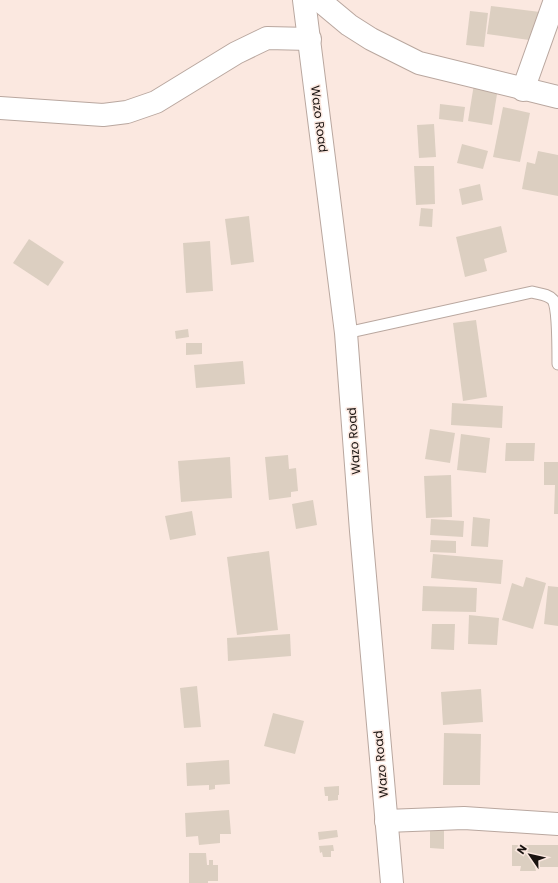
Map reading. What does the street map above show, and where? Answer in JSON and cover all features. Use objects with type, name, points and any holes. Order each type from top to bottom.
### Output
[{"type":"main road","name":"Wazo Road","points":[[304,0],[346,333],[361,531],[392,883]]},
{"type":"main road","points":[[319,0],[371,40],[419,63],[523,90],[558,97]]},
{"type":"main road","points":[[523,90],[555,0]]},
{"type":"main road","points":[[4,106],[103,115],[127,112],[156,102],[236,53],[267,38],[310,39]]},
{"type":"main road","points":[[386,821],[464,818],[558,824]]},
{"type":"lane","points":[[346,333],[532,292],[546,295],[553,300],[558,309],[558,364]]},
{"type":"building","points":[[491,6],[540,12],[536,41],[487,34]]},
{"type":"building","points":[[470,11],[488,13],[484,47],[466,45]]},
{"type":"building","points":[[474,84],[498,88],[492,125],[468,121]]},
{"type":"building","points":[[440,104],[465,107],[463,122],[439,119]]},
{"type":"building","points":[[503,107],[530,113],[520,162],[493,157]]},
{"type":"building","points":[[434,124],[436,157],[419,158],[417,125]]},
{"type":"building","points":[[462,144],[488,151],[483,169],[457,163]]},
{"type":"building","points":[[538,151],[558,155],[558,196],[522,189],[527,162],[535,164]]},
{"type":"building","points":[[414,166],[434,166],[435,204],[416,205]]},
{"type":"building","points":[[480,184],[483,200],[462,205],[459,189]]},
{"type":"building","points":[[421,208],[433,209],[432,227],[419,226]]},
{"type":"building","points":[[249,216],[254,262],[231,265],[225,219]]},
{"type":"building","points":[[501,226],[507,252],[484,259],[487,271],[465,277],[456,237]]},
{"type":"building","points":[[29,239],[64,262],[48,286],[13,263]]},
{"type":"building","points":[[210,241],[213,291],[186,293],[183,243]]},
{"type":"building","points":[[476,320],[487,397],[463,401],[453,323]]},
{"type":"building","points":[[188,329],[189,337],[176,339],[175,331]]},
{"type":"building","points":[[186,343],[202,343],[202,354],[186,355]]},
{"type":"building","points":[[243,361],[245,384],[196,388],[194,365]]},
{"type":"building","points":[[452,403],[503,406],[502,428],[451,425]]},
{"type":"building","points":[[430,429],[455,433],[450,463],[425,459]]},
{"type":"building","points":[[461,434],[490,438],[486,473],[457,470]]},
{"type":"building","points":[[506,443],[535,443],[534,461],[505,461]]},
{"type":"building","points":[[288,455],[289,469],[296,468],[298,491],[291,492],[291,497],[269,500],[265,457]]},
{"type":"building","points":[[230,457],[232,498],[181,502],[178,461]]},
{"type":"building","points":[[544,462],[558,462],[558,514],[554,514],[555,485],[544,485]]},
{"type":"building","points":[[451,475],[452,517],[426,518],[424,476]]},
{"type":"building","points":[[313,500],[317,525],[296,529],[292,504]]},
{"type":"building","points":[[192,511],[196,535],[170,540],[165,516]]},
{"type":"building","points":[[473,517],[490,519],[488,547],[471,546]]},
{"type":"building","points":[[431,519],[464,521],[463,537],[430,535]]},
{"type":"building","points":[[431,540],[456,541],[456,553],[430,552]]},
{"type":"building","points":[[269,551],[278,630],[237,635],[227,557]]},
{"type":"building","points":[[433,554],[503,560],[501,584],[431,578]]},
{"type":"building","points":[[526,577],[546,583],[533,629],[502,620],[512,583],[523,587]]},
{"type":"building","points":[[423,586],[477,588],[476,612],[422,611]]},
{"type":"building","points":[[548,586],[558,587],[558,626],[544,624]]},
{"type":"building","points":[[469,615],[499,618],[497,645],[468,644]]},
{"type":"building","points":[[432,624],[455,624],[454,650],[431,649]]},
{"type":"building","points":[[290,634],[291,656],[228,661],[227,638]]},
{"type":"building","points":[[197,686],[201,727],[184,728],[180,688]]},
{"type":"building","points":[[481,689],[483,722],[443,725],[441,692]]},
{"type":"building","points":[[273,713],[304,721],[295,754],[264,746]]},
{"type":"building","points":[[444,733],[481,734],[480,785],[443,785]]},
{"type":"building","points":[[229,760],[230,784],[215,785],[215,789],[209,790],[209,785],[187,786],[186,763]]},
{"type":"building","points":[[339,786],[338,800],[328,801],[328,796],[325,796],[324,787]]},
{"type":"building","points":[[229,810],[231,834],[220,834],[220,843],[199,845],[198,836],[186,837],[185,813]]},
{"type":"building","points":[[430,829],[444,830],[444,849],[430,848]]},
{"type":"building","points":[[337,830],[338,837],[319,840],[318,832]]},
{"type":"building","points":[[333,845],[334,851],[331,851],[331,857],[323,857],[322,852],[320,853],[319,846]]},
{"type":"building","points":[[512,845],[558,845],[558,867],[535,867],[536,871],[520,871],[521,866],[512,866]]},
{"type":"building","points":[[189,853],[206,853],[207,865],[209,865],[209,860],[213,860],[213,865],[218,865],[218,881],[208,881],[208,883],[189,883]]}]
